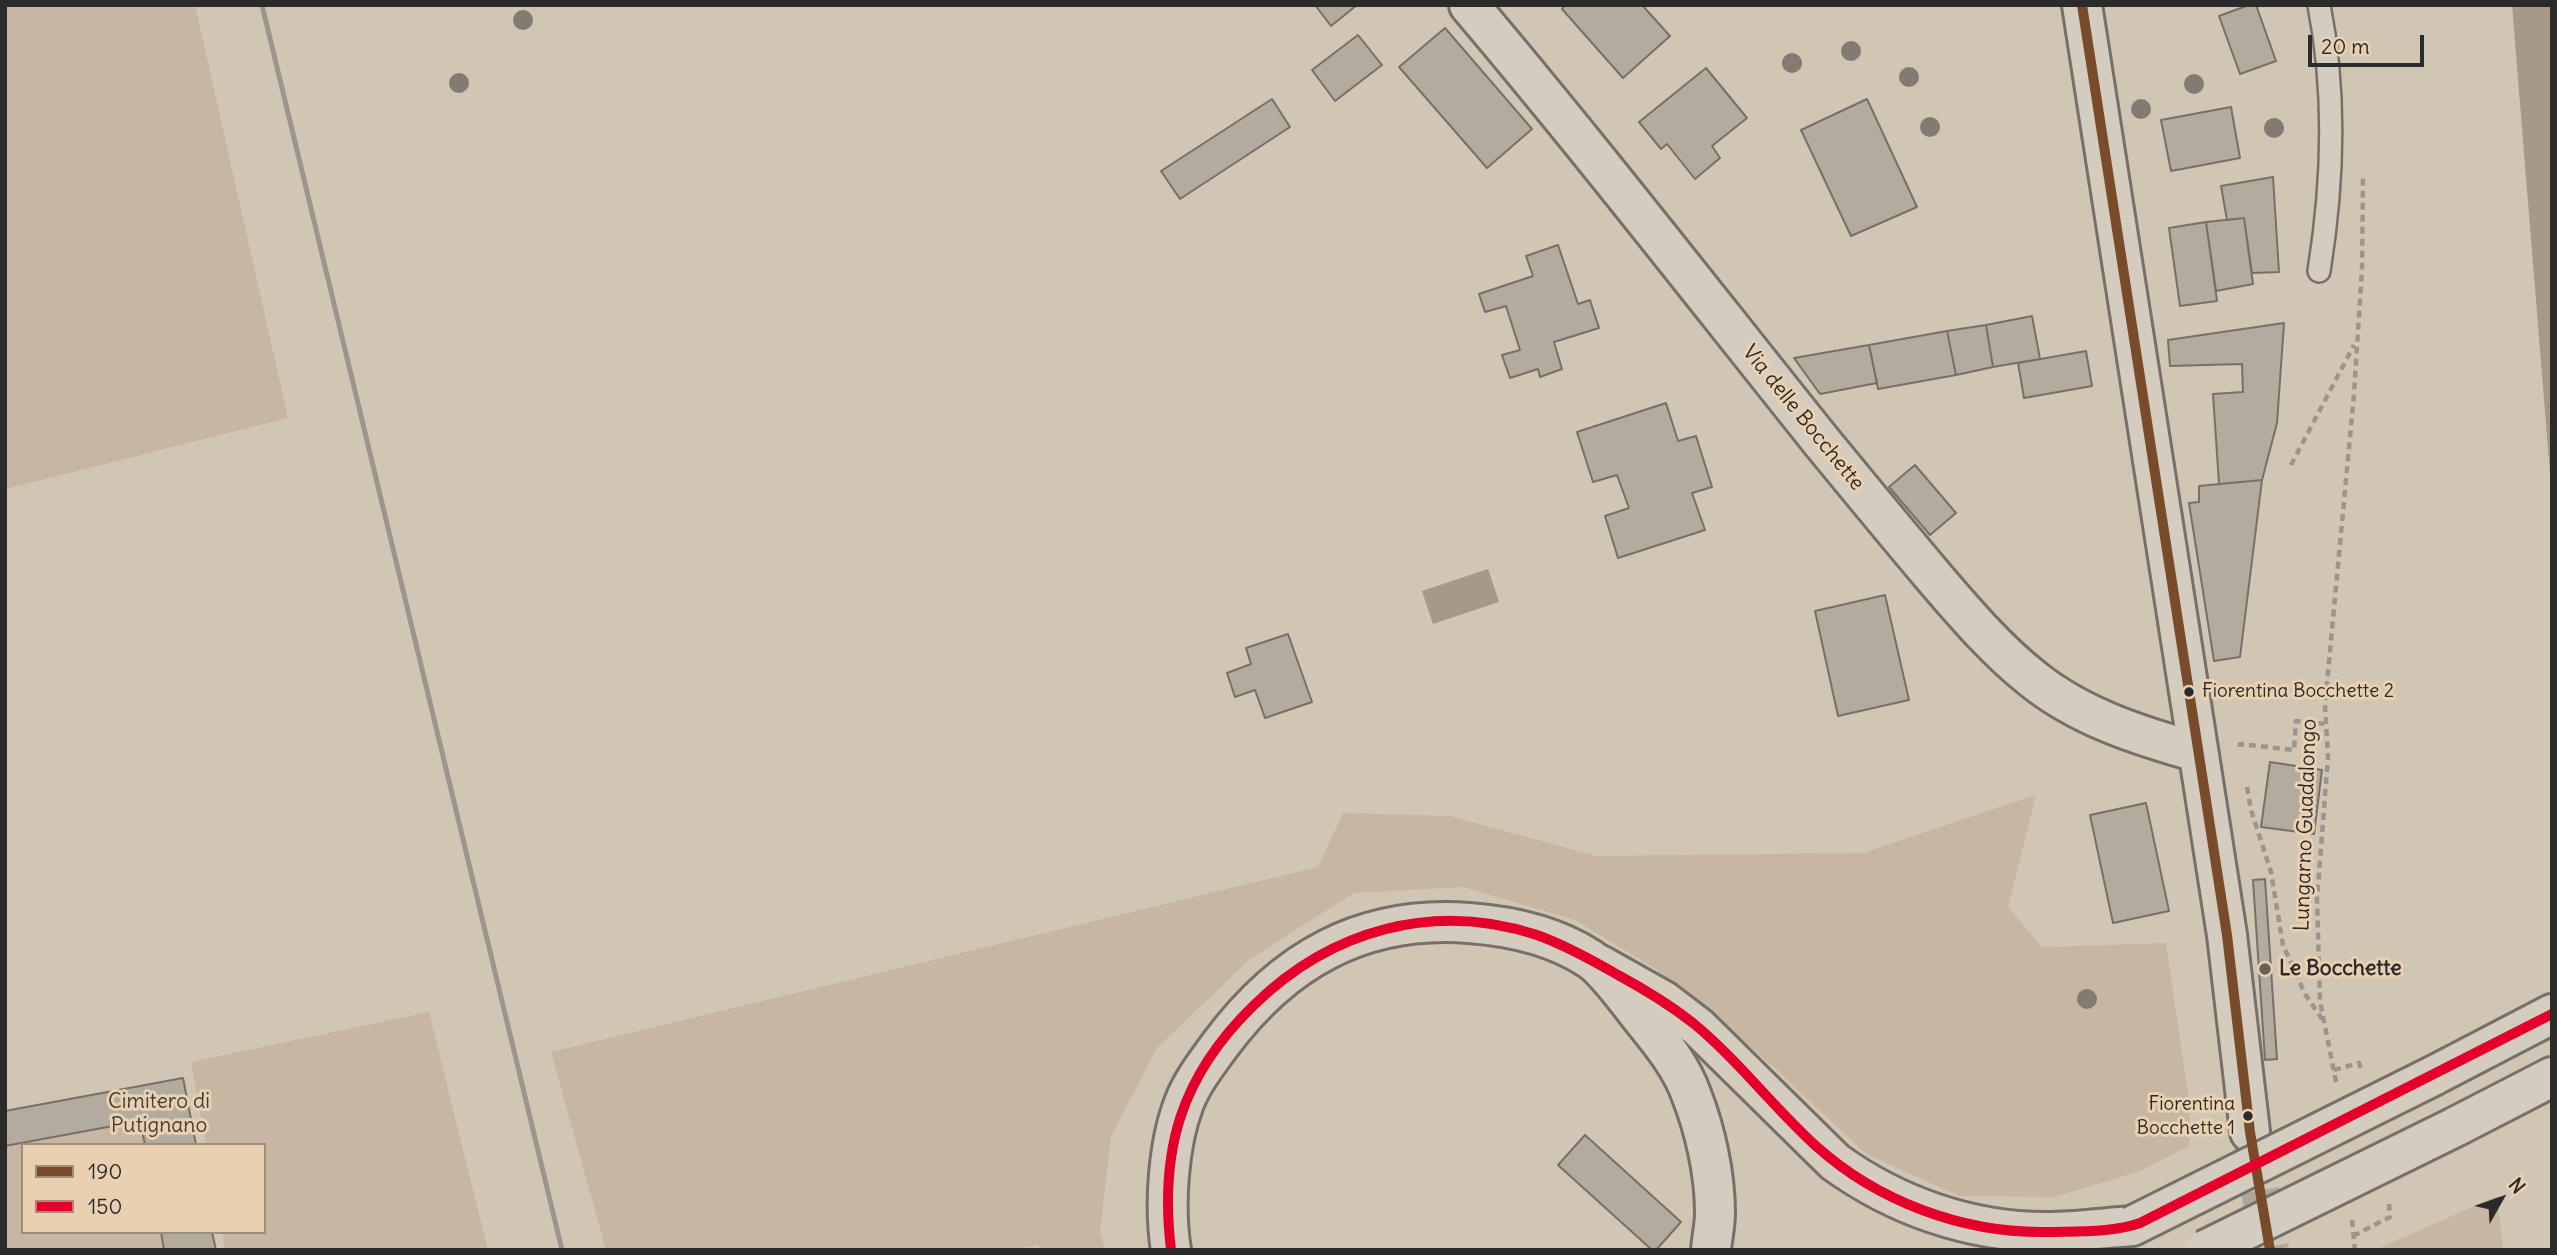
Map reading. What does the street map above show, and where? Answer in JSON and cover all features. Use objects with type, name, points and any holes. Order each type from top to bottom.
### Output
[{"type":"main road","name":"Via delle Bocchette","points":[[1469,5],[1550,100],[1871,503],[1967,615],[2016,664],[2056,695],[2132,732],[2197,752]]},
{"type":"main road","points":[[2082,5],[2227,935],[2250,1132]]},
{"type":"main road","points":[[1171,1250],[1167,1226],[1170,1169],[1184,1103],[1199,1074],[1223,1041],[1277,981],[1322,952],[1374,930],[1426,922],[1496,925],[1533,934],[1592,960],[1664,1001],[1698,1027],[1835,1162],[1861,1180],[1904,1203],[1952,1219],[2016,1231],[2047,1232],[2132,1226]]},
{"type":"main road","points":[[1592,960],[1659,1039],[1691,1092],[1709,1165],[1715,1212],[1711,1250]]},
{"type":"main road","points":[[2086,1250],[2552,1014]]},
{"type":"main road","points":[[2205,1250],[2552,1077]]},
{"type":"lane","points":[[2319,5],[2329,96],[2330,194],[2319,271]]},
{"type":"path","name":"Lungarno Guadalongo","points":[[2291,466],[2356,341],[2354,394],[2325,705],[2328,757],[2317,899],[2320,1002],[2336,1089]]},
{"type":"path","points":[[2242,758],[2240,744],[2294,750],[2296,721],[2326,724]]},
{"type":"path","points":[[2246,785],[2271,872],[2283,945],[2305,994],[2324,1023]]},
{"type":"path","points":[[2351,1216],[2355,1250]]},
{"type":"green space","points":[[5,5],[195,5],[288,418],[5,489]]},
{"type":"green space","points":[[2036,795],[2008,907],[2042,947],[2166,943],[2190,1108],[2189,1146],[2138,1172],[2054,1197],[1959,1196],[1866,1154],[1775,1068],[1654,968],[1575,920],[1463,887],[1354,893],[1250,959],[1157,1048],[1111,1136],[1100,1232],[1105,1250],[1040,1250],[1038,1245],[1014,1250],[606,1250],[551,1052],[1318,867],[1343,813],[1450,816],[1597,856],[1863,853]]},
{"type":"green space","points":[[429,1012],[488,1250],[225,1250],[222,1234],[266,1234],[266,1143],[206,1143],[191,1062]]},
{"type":"green space","name":"Cimitero di Putignano","points":[[183,1078],[196,1143],[21,1143],[21,1234],[212,1234],[216,1250],[5,1250],[5,1111]]},
{"type":"green space","points":[[2497,1196],[2503,1250],[2375,1250]]},
{"type":"shaded area","points":[[2512,5],[2552,5],[2552,498]]},
{"type":"shaded area","points":[[1488,569],[1499,602],[1433,624],[1422,591]]},
{"type":"building","points":[[1315,5],[1357,5],[1331,26]]},
{"type":"building","points":[[1565,5],[1642,5],[1670,36],[1623,78],[1562,9]]},
{"type":"building","points":[[2256,5],[2276,61],[2240,74],[2219,16]]},
{"type":"building","points":[[1445,28],[1532,129],[1487,168],[1399,67]]},
{"type":"building","points":[[1358,35],[1382,65],[1335,101],[1312,70]]},
{"type":"building","points":[[1706,68],[1747,118],[1712,146],[1720,158],[1695,179],[1667,144],[1661,149],[1639,122]]},
{"type":"building","points":[[1272,99],[1290,127],[1180,199],[1161,171]]},
{"type":"building","points":[[1867,99],[1917,207],[1851,236],[1801,130]]},
{"type":"building","points":[[2231,107],[2240,158],[2171,171],[2161,120]]},
{"type":"building","points":[[2273,177],[2279,272],[2252,273],[2244,218],[2227,220],[2221,186]]},
{"type":"building","points":[[2244,218],[2253,284],[2216,291],[2206,222]]},
{"type":"building","points":[[2206,222],[2217,301],[2180,306],[2169,228]]},
{"type":"building","points":[[1558,245],[1578,304],[1590,300],[1599,328],[1554,342],[1562,369],[1540,377],[1538,369],[1510,378],[1502,355],[1520,350],[1506,306],[1485,312],[1479,294],[1533,276],[1526,256]]},
{"type":"building","points":[[2032,316],[2040,359],[1993,367],[1986,325]]},
{"type":"building","points":[[2284,323],[2277,423],[2262,480],[2219,484],[2213,394],[2243,392],[2242,364],[2170,366],[2168,340]]},
{"type":"building","points":[[1986,325],[1993,367],[1956,375],[1947,331]]},
{"type":"building","points":[[1947,331],[1956,375],[1878,389],[1869,345]]},
{"type":"building","points":[[1869,345],[1877,383],[1820,394],[1794,358]]},
{"type":"building","points":[[2086,351],[2092,386],[2024,398],[2018,363]]},
{"type":"building","points":[[1666,403],[1678,441],[1696,436],[1712,487],[1692,493],[1705,530],[1618,558],[1605,516],[1629,508],[1617,475],[1593,482],[1577,432]]},
{"type":"building","points":[[1915,465],[1956,513],[1930,535],[1889,487]]},
{"type":"building","points":[[2262,480],[2240,657],[2214,661],[2189,503],[2199,502],[2199,486]]},
{"type":"building","points":[[1885,595],[1909,700],[1838,716],[1815,611]]},
{"type":"building","points":[[1288,634],[1312,702],[1265,718],[1255,690],[1235,697],[1227,673],[1251,664],[1246,648]]},
{"type":"building","points":[[2270,762],[2322,770],[2314,834],[2261,827]]},
{"type":"building","points":[[2146,803],[2169,911],[2113,923],[2090,815]]},
{"type":"building","name":"Le Bocchette","points":[[2265,879],[2277,1059],[2265,1060],[2253,880]]},
{"type":"building","points":[[183,1078],[196,1143],[145,1143],[140,1121],[5,1146],[5,1111]]},
{"type":"building","points":[[1585,1135],[1681,1222],[1656,1250],[1652,1250],[1558,1165]]},
{"type":"building","points":[[161,1234],[212,1234],[216,1250],[164,1250]]},
{"type":"tunnel","points":[[2251,1134],[2270,1250]]},
{"type":"railway","points":[[262,5],[562,1250]]},
{"type":"transit line","name":"190","points":[[2082,5],[2227,935],[2250,1132],[2270,1250]]},
{"type":"transit line","name":"150","points":[[1171,1250],[1168,1214],[1173,1147],[1192,1087],[1229,1032],[1284,979],[1316,958],[1350,941],[1385,929],[1422,922],[1460,921],[1498,925],[1537,935],[1578,953],[1647,992],[1693,1023],[1725,1052],[1816,1146],[1866,1183],[1893,1198],[1952,1220],[2014,1231],[2093,1231],[2140,1223],[2552,1014]]},
{"type":"place","name":"Fiorentina Bocchette 2","points":[[2189,692]]},
{"type":"place","name":"Le Bocchette","points":[[2265,969]]},
{"type":"place","name":"Fiorentina Bocchette 1","points":[[2248,1116]]}]
